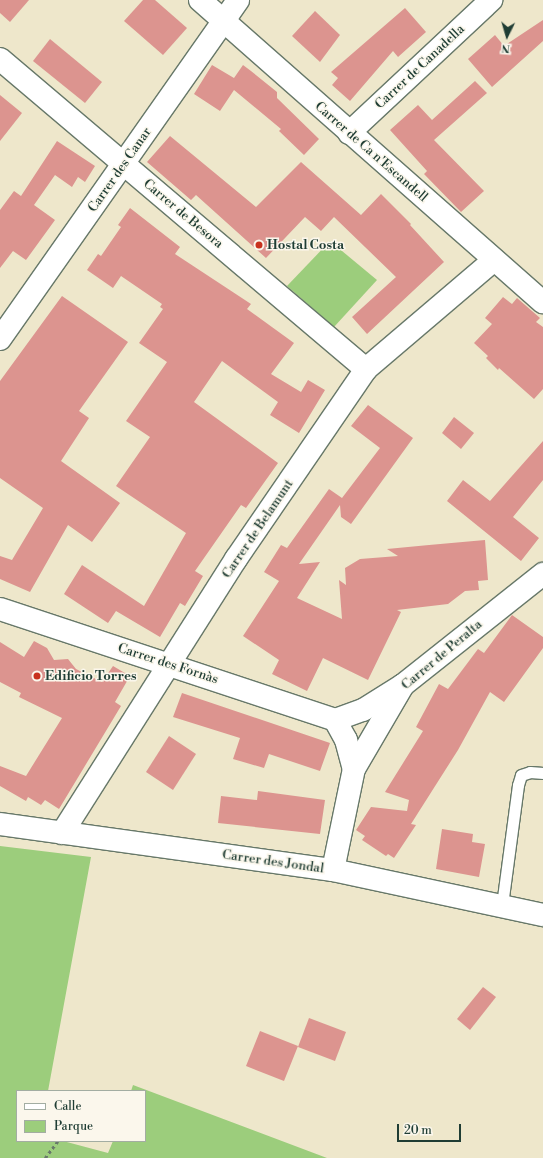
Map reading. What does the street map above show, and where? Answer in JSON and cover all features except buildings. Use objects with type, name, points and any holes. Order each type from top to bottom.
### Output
[{"type":"street","name":"Carrer de Ca n'Escandell","points":[[200,0],[349,133],[543,302]]},
{"type":"street","name":"Carrer des Canar","points":[[0,339],[124,165],[238,0]]},
{"type":"street","name":"Carrer de Canadella","points":[[349,133],[491,0]]},
{"type":"street","name":"Carrer de Besora","points":[[0,59],[366,369]]},
{"type":"street","name":"Carrer de Belamunt","points":[[62,833],[171,665],[236,560],[366,369],[494,260]]},
{"type":"street","name":"Carrer de Peralta","points":[[333,870],[354,769],[403,685],[543,574]]},
{"type":"street","name":"Carrer des Fornàs","points":[[0,609],[336,720]]},
{"type":"street","points":[[354,769],[346,740],[336,720],[363,710],[403,685]]},
{"type":"street","name":"Carrer des Jondal","points":[[0,824],[333,870],[543,915]]},
{"type":"lane","points":[[502,905],[521,775],[530,772],[543,773]]},
{"type":"path","points":[[45,1158],[57,1142]]},
{"type":"green space","points":[[330,241],[377,280],[334,327],[287,286]]},
{"type":"green space","points":[[0,846],[91,857],[48,1090],[16,1090],[16,1142],[67,1142],[108,1153],[113,1142],[146,1142],[146,1090],[131,1090],[133,1085],[327,1158],[0,1158]]},
{"type":"place","name":"Hostal Costa","points":[[259,245]]},
{"type":"place","name":"Edificio Torres","points":[[37,676]]}]
